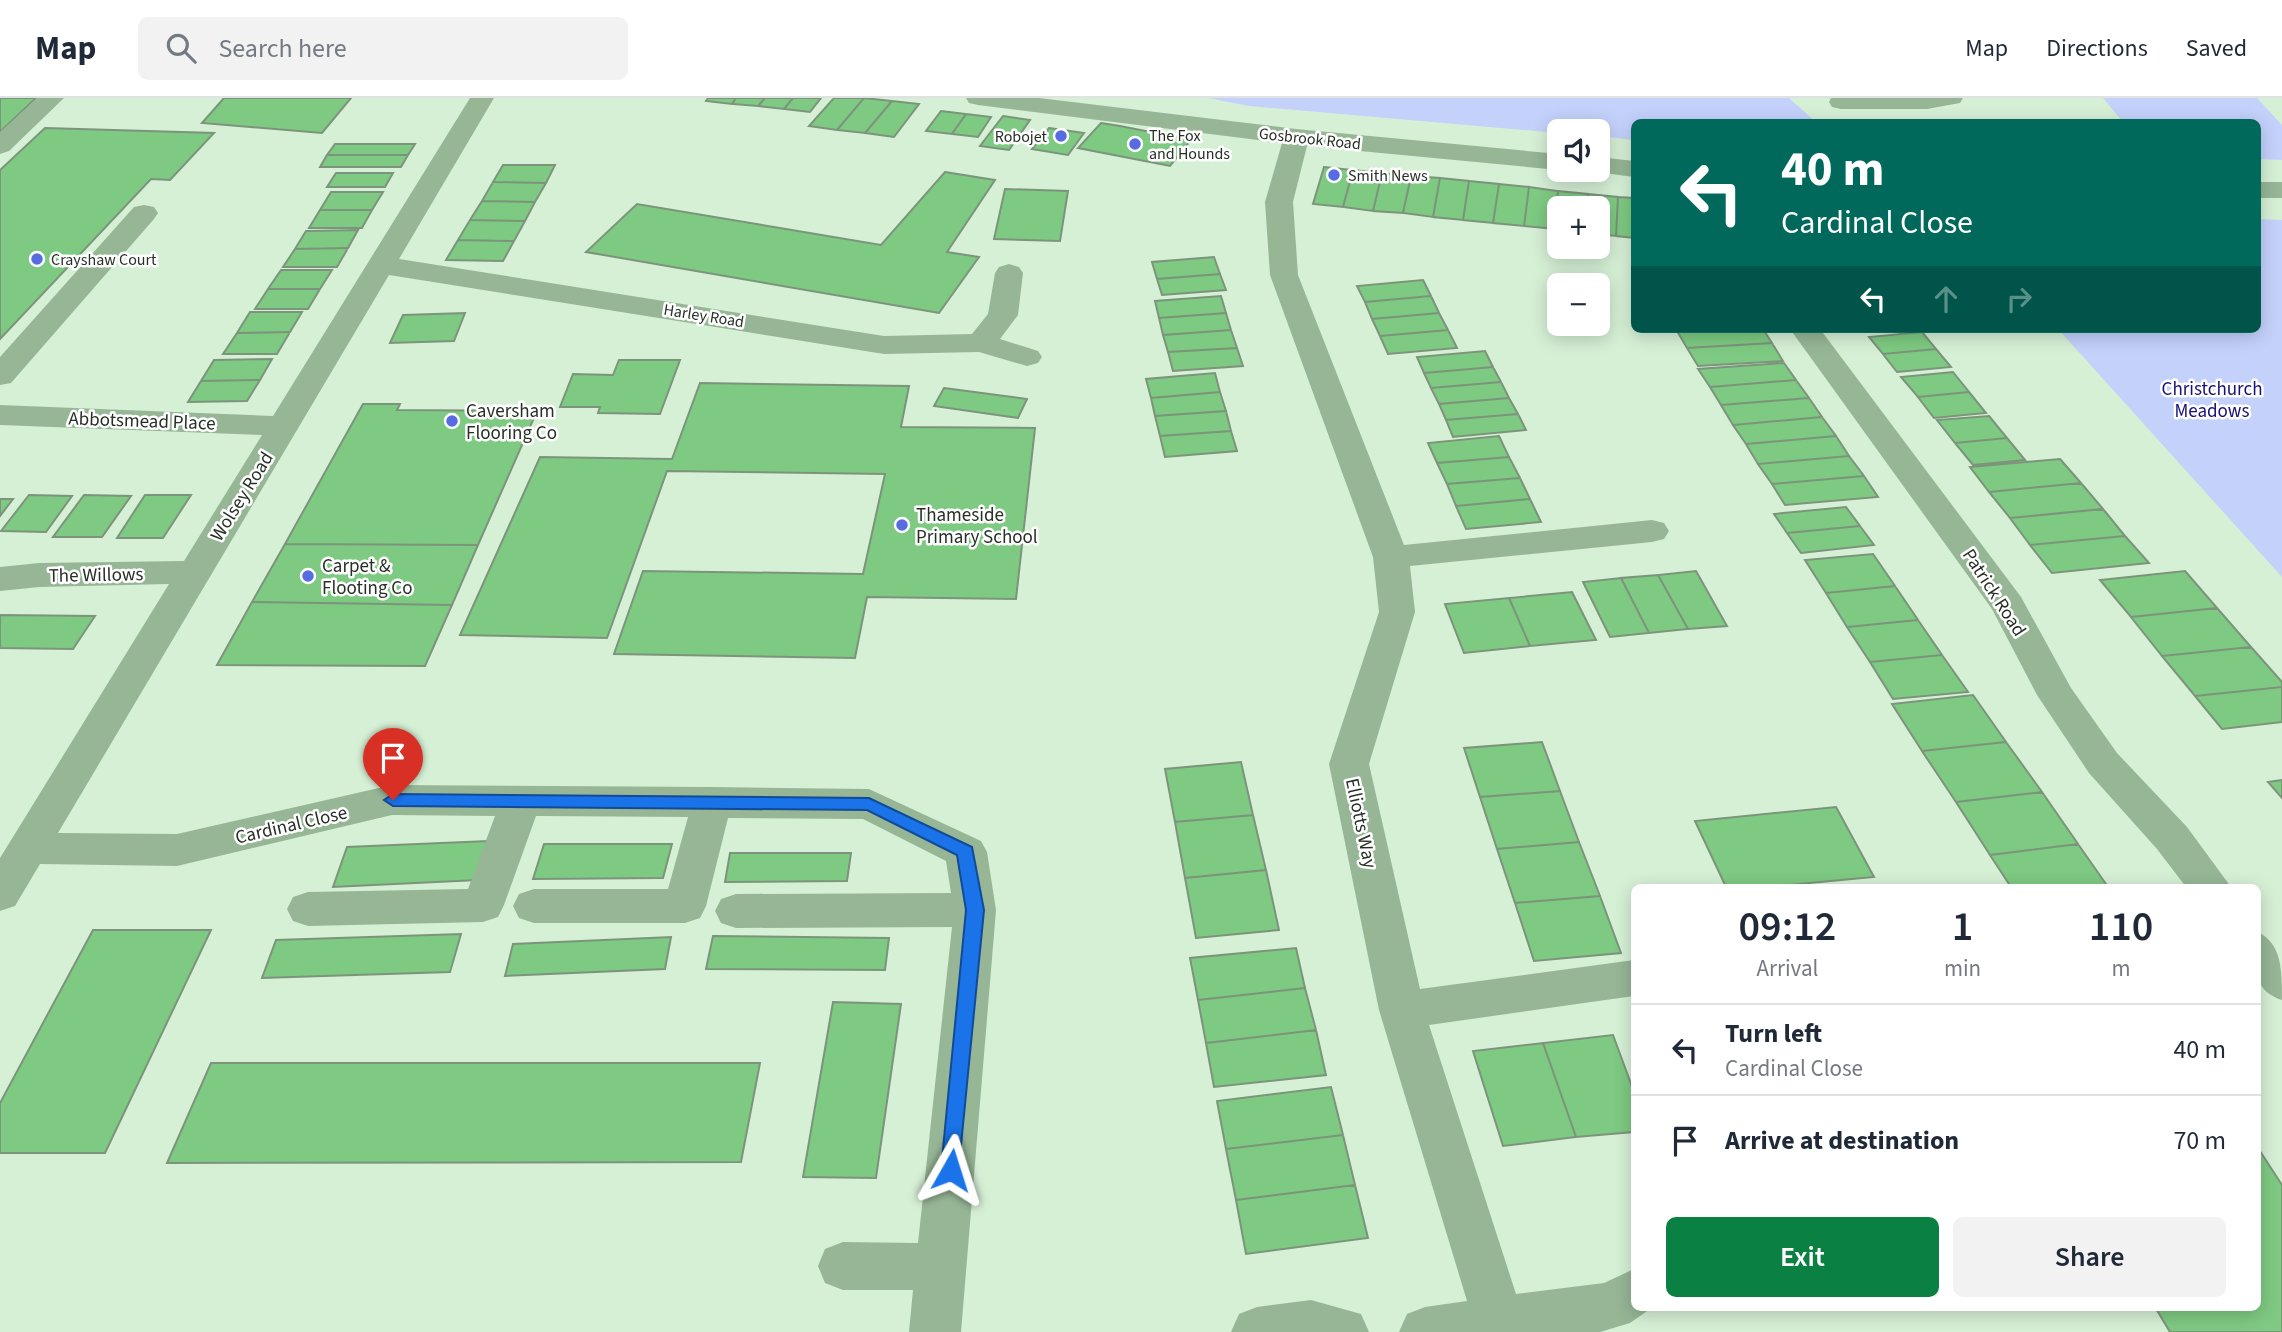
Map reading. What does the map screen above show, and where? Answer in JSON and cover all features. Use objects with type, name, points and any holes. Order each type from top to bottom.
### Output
[{"type":"street","points":[[0,146],[52,98]]},
{"type":"street","name":"Wolsey Road","points":[[0,894],[192,572],[285,426],[482,98]]},
{"type":"street","name":"Gosbrook Road","points":[[978,98],[1108,106],[1180,123],[1547,161]]},
{"type":"street","points":[[1149,98],[1180,123]]},
{"type":"street","points":[[1844,107],[1951,98]]},
{"type":"street","name":"Elliotts Way","points":[[1296,137],[1279,202],[1284,275],[1391,557],[1397,612],[1349,764],[1402,1010],[1499,1321]]},
{"type":"street","points":[[1610,166],[1631,169]]},
{"type":"street","points":[[2261,190],[2282,190]]},
{"type":"street","points":[[0,376],[144,214]]},
{"type":"street","name":"Harley Road","points":[[381,265],[884,345],[981,343],[1027,357]]},
{"type":"street","points":[[981,343],[1003,315],[1009,273]]},
{"type":"street","name":"Patrick Road","points":[[1808,333],[2008,605],[2056,695],[2103,763],[2172,838],[2208,884]]},
{"type":"street","name":"Abbotsmead Place","points":[[0,415],[285,426]]},
{"type":"street","points":[[1391,557],[1652,531]]},
{"type":"street","name":"The Willows","points":[[0,579],[39,575],[192,572]]},
{"type":"street","name":"Cardinal Close","points":[[28,848],[177,850],[393,800],[869,804],[965,852],[975,910],[935,1332]]},
{"type":"street","points":[[308,909],[483,905],[521,801]]},
{"type":"street","points":[[534,906],[685,906],[712,802]]},
{"type":"street","points":[[736,911],[975,910]]},
{"type":"street","points":[[2261,954],[2282,982]]},
{"type":"street","points":[[1402,1010],[1631,988]]},
{"type":"street","points":[[843,1266],[941,1267]]},
{"type":"street","points":[[1425,1332],[1623,1300]]},
{"type":"street","points":[[1257,1332],[1311,1325],[1343,1332]]},
{"type":"green space","points":[[1208,98],[1789,98],[1813,119],[1631,119],[1631,140],[1610,137],[1610,119],[1547,119],[1547,132],[1249,106]]},
{"type":"green space","points":[[2103,98],[2257,98],[2282,125],[2282,160],[2261,159],[2261,119],[2120,119]]},
{"type":"green space","name":"Christchurch Meadows","points":[[2261,219],[2282,220],[2282,577],[2062,333],[2261,333]]},
{"type":"building","points":[[0,98],[36,98],[0,132]]},
{"type":"building","points":[[224,98],[351,98],[322,133],[202,123]]},
{"type":"building","points":[[708,98],[736,98],[732,104],[706,101]]},
{"type":"building","points":[[736,98],[765,98],[758,106],[732,104]]},
{"type":"building","points":[[765,98],[793,98],[784,109],[758,106]]},
{"type":"building","points":[[793,98],[821,98],[810,112],[784,109]]},
{"type":"building","points":[[834,98],[864,98],[837,130],[809,126]]},
{"type":"building","points":[[864,98],[892,101],[865,133],[837,130]]},
{"type":"building","points":[[892,101],[919,104],[894,137],[865,133]]},
{"type":"building","points":[[941,111],[966,114],[952,134],[926,131]]},
{"type":"building","points":[[966,114],[991,117],[978,137],[952,134]]},
{"type":"building","points":[[1003,116],[1030,120],[1009,150],[980,146]]},
{"type":"building","name":"The Fox and Hounds","points":[[1101,123],[1191,140],[1170,166],[1078,148]]},
{"type":"building","name":"Crayshaw Court","points":[[45,128],[214,133],[170,180],[151,179],[0,339],[0,170]]},
{"type":"building","points":[[1049,128],[1084,133],[1068,155],[1032,149]]},
{"type":"building","points":[[335,144],[415,144],[408,155],[327,155]]},
{"type":"building","points":[[327,155],[408,155],[401,167],[320,167]]},
{"type":"building","points":[[503,165],[555,165],[546,183],[493,182]]},
{"type":"building","points":[[1324,167],[1353,170],[1343,207],[1313,204]]},
{"type":"building","points":[[1353,170],[1382,173],[1373,211],[1343,207]]},
{"type":"building","points":[[945,172],[995,180],[947,252],[979,257],[939,313],[586,252],[637,204],[881,245]]},
{"type":"building","points":[[336,173],[393,173],[385,187],[327,187]]},
{"type":"building","points":[[1382,173],[1411,176],[1403,213],[1373,211]]},
{"type":"building","points":[[1411,176],[1440,178],[1433,217],[1403,213]]},
{"type":"building","points":[[1440,178],[1469,181],[1463,220],[1433,217]]},
{"type":"building","points":[[1469,181],[1499,184],[1493,223],[1463,220]]},
{"type":"building","points":[[493,182],[546,183],[535,202],[482,201]]},
{"type":"building","points":[[1499,184],[1529,187],[1524,226],[1493,223]]},
{"type":"building","points":[[1529,187],[1558,191],[1558,196],[1547,196],[1547,228],[1524,226]]},
{"type":"building","points":[[1005,189],[1068,191],[1060,241],[994,239]]},
{"type":"building","points":[[1558,191],[1588,194],[1588,196],[1558,196]]},
{"type":"building","points":[[331,192],[383,192],[372,210],[320,210]]},
{"type":"building","points":[[1610,196],[1618,197],[1616,236],[1610,235]]},
{"type":"building","points":[[1618,197],[1631,198],[1631,238],[1616,236]]},
{"type":"building","points":[[482,201],[535,202],[525,221],[470,220]]},
{"type":"building","points":[[320,210],[372,210],[362,228],[309,228]]},
{"type":"building","points":[[470,220],[525,221],[514,241],[458,240]]},
{"type":"building","points":[[358,230],[348,248],[295,249],[306,231]]},
{"type":"building","points":[[458,240],[514,241],[503,261],[446,260]]},
{"type":"building","points":[[348,248],[337,267],[283,267],[295,249]]},
{"type":"building","points":[[1214,257],[1220,274],[1157,279],[1152,262]]},
{"type":"building","points":[[281,270],[332,270],[320,289],[268,289]]},
{"type":"building","points":[[1220,274],[1226,290],[1162,295],[1157,279]]},
{"type":"building","points":[[1423,280],[1431,296],[1365,302],[1357,286]]},
{"type":"building","points":[[268,289],[320,289],[308,309],[255,309]]},
{"type":"building","points":[[1221,296],[1226,313],[1159,318],[1155,301]]},
{"type":"building","points":[[1431,296],[1439,313],[1372,319],[1365,302]]},
{"type":"building","points":[[250,312],[302,312],[290,332],[237,333]]},
{"type":"building","points":[[465,313],[454,341],[390,343],[403,315]]},
{"type":"building","points":[[1226,313],[1231,330],[1163,335],[1159,318]]},
{"type":"building","points":[[1439,313],[1448,330],[1380,336],[1372,319]]},
{"type":"building","points":[[1231,330],[1237,348],[1168,352],[1163,335]]},
{"type":"building","points":[[1448,330],[1457,348],[1388,354],[1380,336]]},
{"type":"building","points":[[290,332],[277,354],[223,354],[237,333]]},
{"type":"building","points":[[1678,333],[1766,333],[1772,343],[1687,348]]},
{"type":"building","points":[[1923,333],[1936,349],[1883,354],[1869,337]]},
{"type":"building","points":[[1772,343],[1783,361],[1698,366],[1687,348]]},
{"type":"building","points":[[1237,348],[1243,366],[1173,371],[1168,352]]},
{"type":"building","points":[[1936,349],[1951,367],[1897,372],[1883,354]]},
{"type":"building","points":[[1485,351],[1493,367],[1424,373],[1417,357]]},
{"type":"building","points":[[272,359],[260,380],[201,381],[214,360]]},
{"type":"building","points":[[619,360],[680,360],[660,414],[598,413],[600,407],[560,407],[573,374],[613,375]]},
{"type":"building","points":[[1784,363],[1796,380],[1710,387],[1698,369]]},
{"type":"building","points":[[1493,367],[1501,382],[1431,388],[1424,373]]},
{"type":"building","points":[[1953,372],[1969,392],[1918,397],[1901,377]]},
{"type":"building","points":[[1215,373],[1220,392],[1151,398],[1146,379]]},
{"type":"building","points":[[260,380],[247,401],[188,402],[201,381]]},
{"type":"building","points":[[1796,380],[1809,398],[1721,405],[1710,387]]},
{"type":"building","points":[[1501,382],[1509,398],[1439,404],[1431,388]]},
{"type":"building","points":[[700,383],[909,386],[901,427],[1035,428],[1016,599],[867,597],[855,658],[614,654],[643,571],[863,574],[885,474],[667,471],[607,638],[460,635],[540,457],[672,459]]},
{"type":"building","points":[[944,388],[1027,399],[1018,418],[934,406]]},
{"type":"building","points":[[1220,392],[1226,411],[1155,416],[1151,398]]},
{"type":"building","points":[[1969,392],[1986,413],[1934,418],[1918,397]]},
{"type":"building","points":[[1509,398],[1518,414],[1446,420],[1439,404]]},
{"type":"building","points":[[1809,398],[1822,417],[1733,425],[1721,405]]},
{"type":"building","points":[[363,404],[400,404],[397,410],[537,411],[478,545],[285,544]]},
{"type":"building","points":[[1226,411],[1231,431],[1160,436],[1155,416]]},
{"type":"building","points":[[1518,414],[1526,430],[1453,437],[1446,420]]},
{"type":"building","points":[[1989,416],[2007,438],[1955,443],[1937,420]]},
{"type":"building","points":[[1822,417],[1836,436],[1746,444],[1733,425]]},
{"type":"building","points":[[1231,431],[1237,451],[1165,457],[1160,436]]},
{"type":"building","points":[[1499,436],[1509,457],[1437,463],[1428,443]]},
{"type":"building","points":[[1836,436],[1849,456],[1758,464],[1746,444]]},
{"type":"building","points":[[2007,438],[2025,460],[1973,465],[1955,443]]},
{"type":"building","points":[[1849,456],[1864,476],[1772,484],[1758,464]]},
{"type":"building","points":[[1509,457],[1520,478],[1447,484],[1437,463]]},
{"type":"building","points":[[2060,459],[2081,483],[1989,492],[1970,467]]},
{"type":"building","points":[[1864,476],[1878,497],[1785,505],[1772,484]]},
{"type":"building","points":[[1520,478],[1530,499],[1456,506],[1447,484]]},
{"type":"building","points":[[2081,483],[2103,509],[2010,518],[1989,492]]},
{"type":"building","points":[[29,495],[72,496],[46,532],[1,531]]},
{"type":"building","points":[[84,495],[131,496],[102,537],[53,537]]},
{"type":"building","points":[[145,495],[191,495],[163,538],[117,538]]},
{"type":"building","points":[[0,499],[13,499],[0,516]]},
{"type":"building","points":[[1530,499],[1541,522],[1466,529],[1456,506]]},
{"type":"building","points":[[1846,507],[1860,526],[1787,533],[1774,514]]},
{"type":"building","points":[[2103,509],[2125,536],[2030,545],[2010,518]]},
{"type":"building","points":[[1860,526],[1874,545],[1801,553],[1787,533]]},
{"type":"building","points":[[2125,536],[2149,563],[2052,573],[2030,545]]},
{"type":"building","points":[[285,544],[478,545],[452,605],[252,602]]},
{"type":"building","points":[[1873,554],[1895,586],[1826,593],[1805,560]]},
{"type":"building","points":[[1696,571],[1727,626],[1688,629],[1658,575]]},
{"type":"building","points":[[2185,571],[2217,608],[2131,617],[2100,580]]},
{"type":"building","points":[[1658,575],[1688,629],[1649,633],[1621,578]]},
{"type":"building","points":[[1621,578],[1649,633],[1610,637],[1583,582]]},
{"type":"building","points":[[1895,586],[1918,620],[1847,627],[1826,593]]},
{"type":"building","points":[[1572,592],[1596,640],[1530,646],[1509,598]]},
{"type":"building","points":[[1509,598],[1530,646],[1464,653],[1445,604]]},
{"type":"building","points":[[252,602],[452,605],[425,666],[217,665]]},
{"type":"building","points":[[2217,608],[2251,647],[2162,656],[2131,617]]},
{"type":"building","points":[[0,615],[95,616],[73,649],[0,648]]},
{"type":"building","points":[[1918,620],[1942,655],[1870,662],[1847,627]]},
{"type":"building","points":[[2251,647],[2282,682],[2282,687],[2195,696],[2162,656]]},
{"type":"building","points":[[1942,655],[1968,692],[1893,699],[1870,662]]},
{"type":"building","points":[[2282,687],[2282,722],[2222,729],[2195,696]]},
{"type":"building","points":[[1973,695],[2006,742],[1922,751],[1892,704]]},
{"type":"building","points":[[1542,742],[1560,791],[1480,797],[1464,748]]},
{"type":"building","points":[[2006,742],[2042,792],[1956,802],[1922,751]]},
{"type":"building","points":[[1241,762],[1253,815],[1175,822],[1165,769]]},
{"type":"building","points":[[2282,780],[2282,798],[2268,782]]},
{"type":"building","points":[[1560,791],[1579,842],[1497,849],[1480,797]]},
{"type":"building","points":[[2042,792],[2078,844],[1990,855],[1956,802]]},
{"type":"building","points":[[1836,807],[1874,877],[1800,884],[1725,884],[1695,821]]},
{"type":"building","points":[[1253,815],[1266,870],[1185,878],[1175,822]]},
{"type":"building","points":[[488,841],[478,880],[333,887],[347,847]]},
{"type":"building","points":[[1579,842],[1600,896],[1515,903],[1497,849]]},
{"type":"building","points":[[544,844],[672,844],[663,878],[533,879]]},
{"type":"building","points":[[2078,844],[2106,884],[2009,884],[1990,855]]},
{"type":"building","points":[[730,853],[851,853],[847,881],[725,882]]},
{"type":"building","points":[[1266,870],[1279,930],[1196,938],[1185,878]]},
{"type":"building","points":[[1600,896],[1621,953],[1534,961],[1515,903]]},
{"type":"building","points":[[93,930],[211,930],[105,1153],[0,1153],[0,1103]]},
{"type":"building","points":[[461,934],[450,972],[262,978],[276,940]]},
{"type":"building","points":[[713,936],[889,938],[885,970],[706,969]]},
{"type":"building","points":[[671,937],[665,969],[505,976],[513,944]]},
{"type":"building","points":[[1296,948],[1305,988],[1198,1000],[1190,958]]},
{"type":"building","points":[[1305,988],[1316,1030],[1206,1043],[1198,1000]]},
{"type":"building","points":[[833,1002],[901,1004],[876,1178],[803,1177]]},
{"type":"building","points":[[1316,1030],[1326,1075],[1214,1087],[1206,1043]]},
{"type":"building","points":[[1613,1035],[1631,1084],[1631,1132],[1576,1137],[1543,1043]]},
{"type":"building","points":[[1543,1043],[1576,1137],[1503,1146],[1473,1051]]},
{"type":"building","points":[[211,1063],[760,1063],[741,1162],[167,1163]]},
{"type":"building","points":[[1331,1087],[1343,1135],[1226,1149],[1217,1101]]},
{"type":"building","points":[[1343,1135],[1355,1185],[1236,1200],[1226,1149]]},
{"type":"building","points":[[2261,1153],[2282,1185],[2282,1332],[2170,1332],[2157,1311],[2261,1311]]},
{"type":"building","points":[[1355,1185],[1368,1238],[1246,1254],[1236,1200]]},
{"type":"place","name":"Robojet","points":[[1061,136]]},
{"type":"place","name":"The Fox and Hounds","points":[[1135,144]]},
{"type":"place","name":"Smith News","points":[[1334,175]]},
{"type":"place","name":"Crayshaw Court","points":[[37,259]]},
{"type":"place","name":"Caversham Flooring Co","points":[[452,421]]},
{"type":"place","name":"Thameside Primary School","points":[[902,525]]},
{"type":"place","name":"Carpet & Flooting Co","points":[[308,576]]},
{"type":"route","points":[[393,800],[869,804],[965,852],[975,910],[951,1170]]}]
